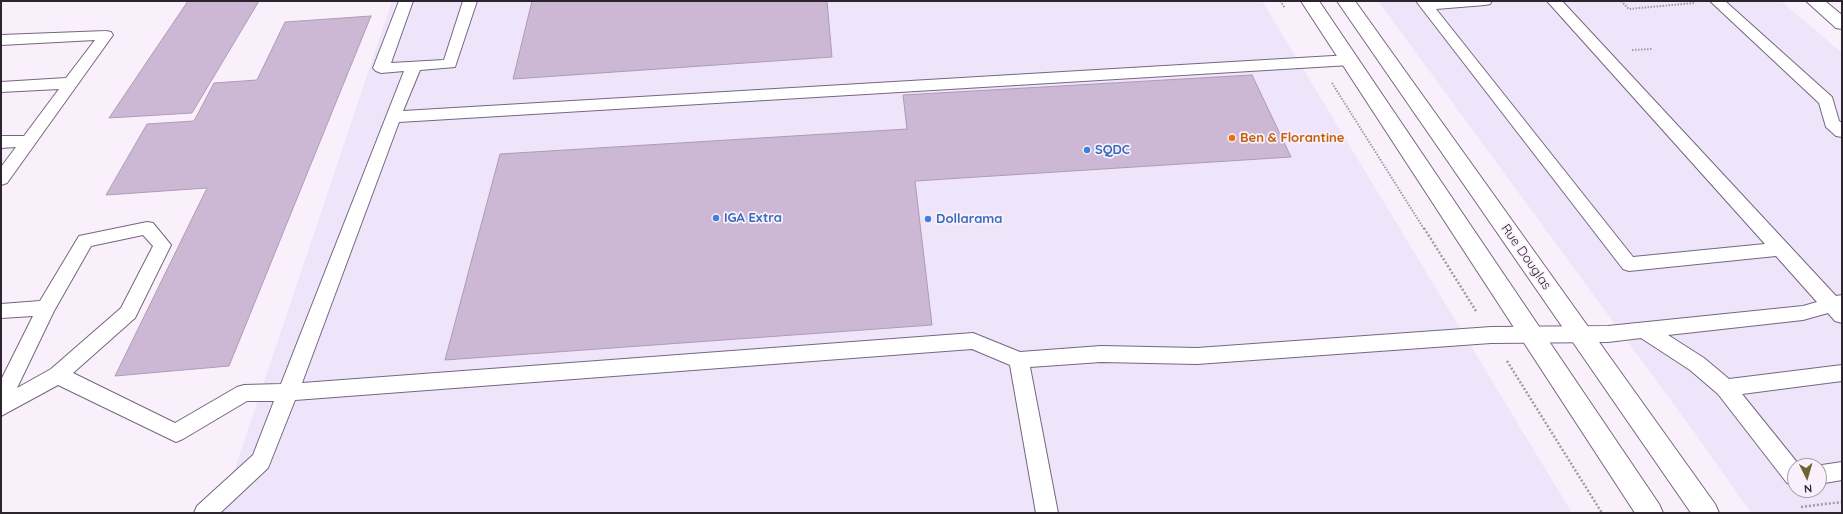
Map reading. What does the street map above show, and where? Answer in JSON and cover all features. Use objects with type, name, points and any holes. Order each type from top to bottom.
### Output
[{"type":"main road","points":[[1310,1],[1445,202],[1530,334],[1650,513]]},
{"type":"main road","name":"Rue Douglas","points":[[1346,1],[1706,513]]},
{"type":"main road","points":[[1815,1],[1842,24]]},
{"type":"lane","points":[[406,1],[381,68],[450,64],[470,1]]},
{"type":"lane","points":[[1425,3],[1485,1]]},
{"type":"lane","points":[[1554,1],[1780,248],[1839,308]]},
{"type":"lane","points":[[1717,1],[1826,101],[1832,123],[1842,132]]},
{"type":"lane","points":[[1425,3],[1629,264],[1780,248]]},
{"type":"lane","points":[[1,40],[106,35],[1,179]]},
{"type":"lane","points":[[393,116],[1350,60]]},
{"type":"lane","points":[[205,513],[261,461],[393,116],[414,66]]},
{"type":"lane","points":[[1,87],[71,83]]},
{"type":"lane","points":[[1,142],[29,141]]},
{"type":"lane","points":[[1,401],[46,308],[85,240],[147,228],[162,245],[128,313],[58,374],[1,407]]},
{"type":"lane","points":[[1,311],[46,308]]},
{"type":"lane","points":[[58,374],[176,433],[244,392],[288,392],[973,341],[1019,360],[1102,354],[1197,356],[1491,335],[1608,334],[1839,308]]},
{"type":"lane","points":[[1644,330],[1697,364],[1725,388],[1787,466]]},
{"type":"lane","points":[[1019,360],[1047,513]]},
{"type":"lane","points":[[1725,388],[1842,374]]},
{"type":"lane","points":[[1827,473],[1842,471]]},
{"type":"path","points":[[1622,1],[1629,9],[1696,3]]},
{"type":"path","points":[[1631,50],[1652,49]]},
{"type":"path","points":[[1339,96],[1476,312]]},
{"type":"path","points":[[1516,375],[1602,513]]},
{"type":"path","points":[[1801,507],[1842,502]]},
{"type":"shaded area","points":[[392,1],[1262,1],[1572,513],[220,513]]},
{"type":"shaded area","points":[[1378,1],[1781,1],[1842,53],[1842,513],[1751,513],[1694,432]]},
{"type":"building","points":[[188,1],[259,1],[192,113],[109,118]]},
{"type":"building","points":[[532,1],[827,1],[832,57],[513,79]]},
{"type":"building","points":[[371,16],[229,366],[115,376],[207,188],[106,195],[147,124],[194,121],[214,83],[257,80],[285,22]]},
{"type":"building","points":[[1252,75],[1291,157],[915,181],[932,325],[445,360],[500,154],[907,129],[903,95]]},
{"type":"place","name":"Ben & Florantine","points":[[1232,138]]},
{"type":"place","name":"SQDC","points":[[1087,150]]},
{"type":"place","name":"IGA Extra","points":[[716,218]]},
{"type":"place","name":"Dollarama","points":[[928,219]]}]
